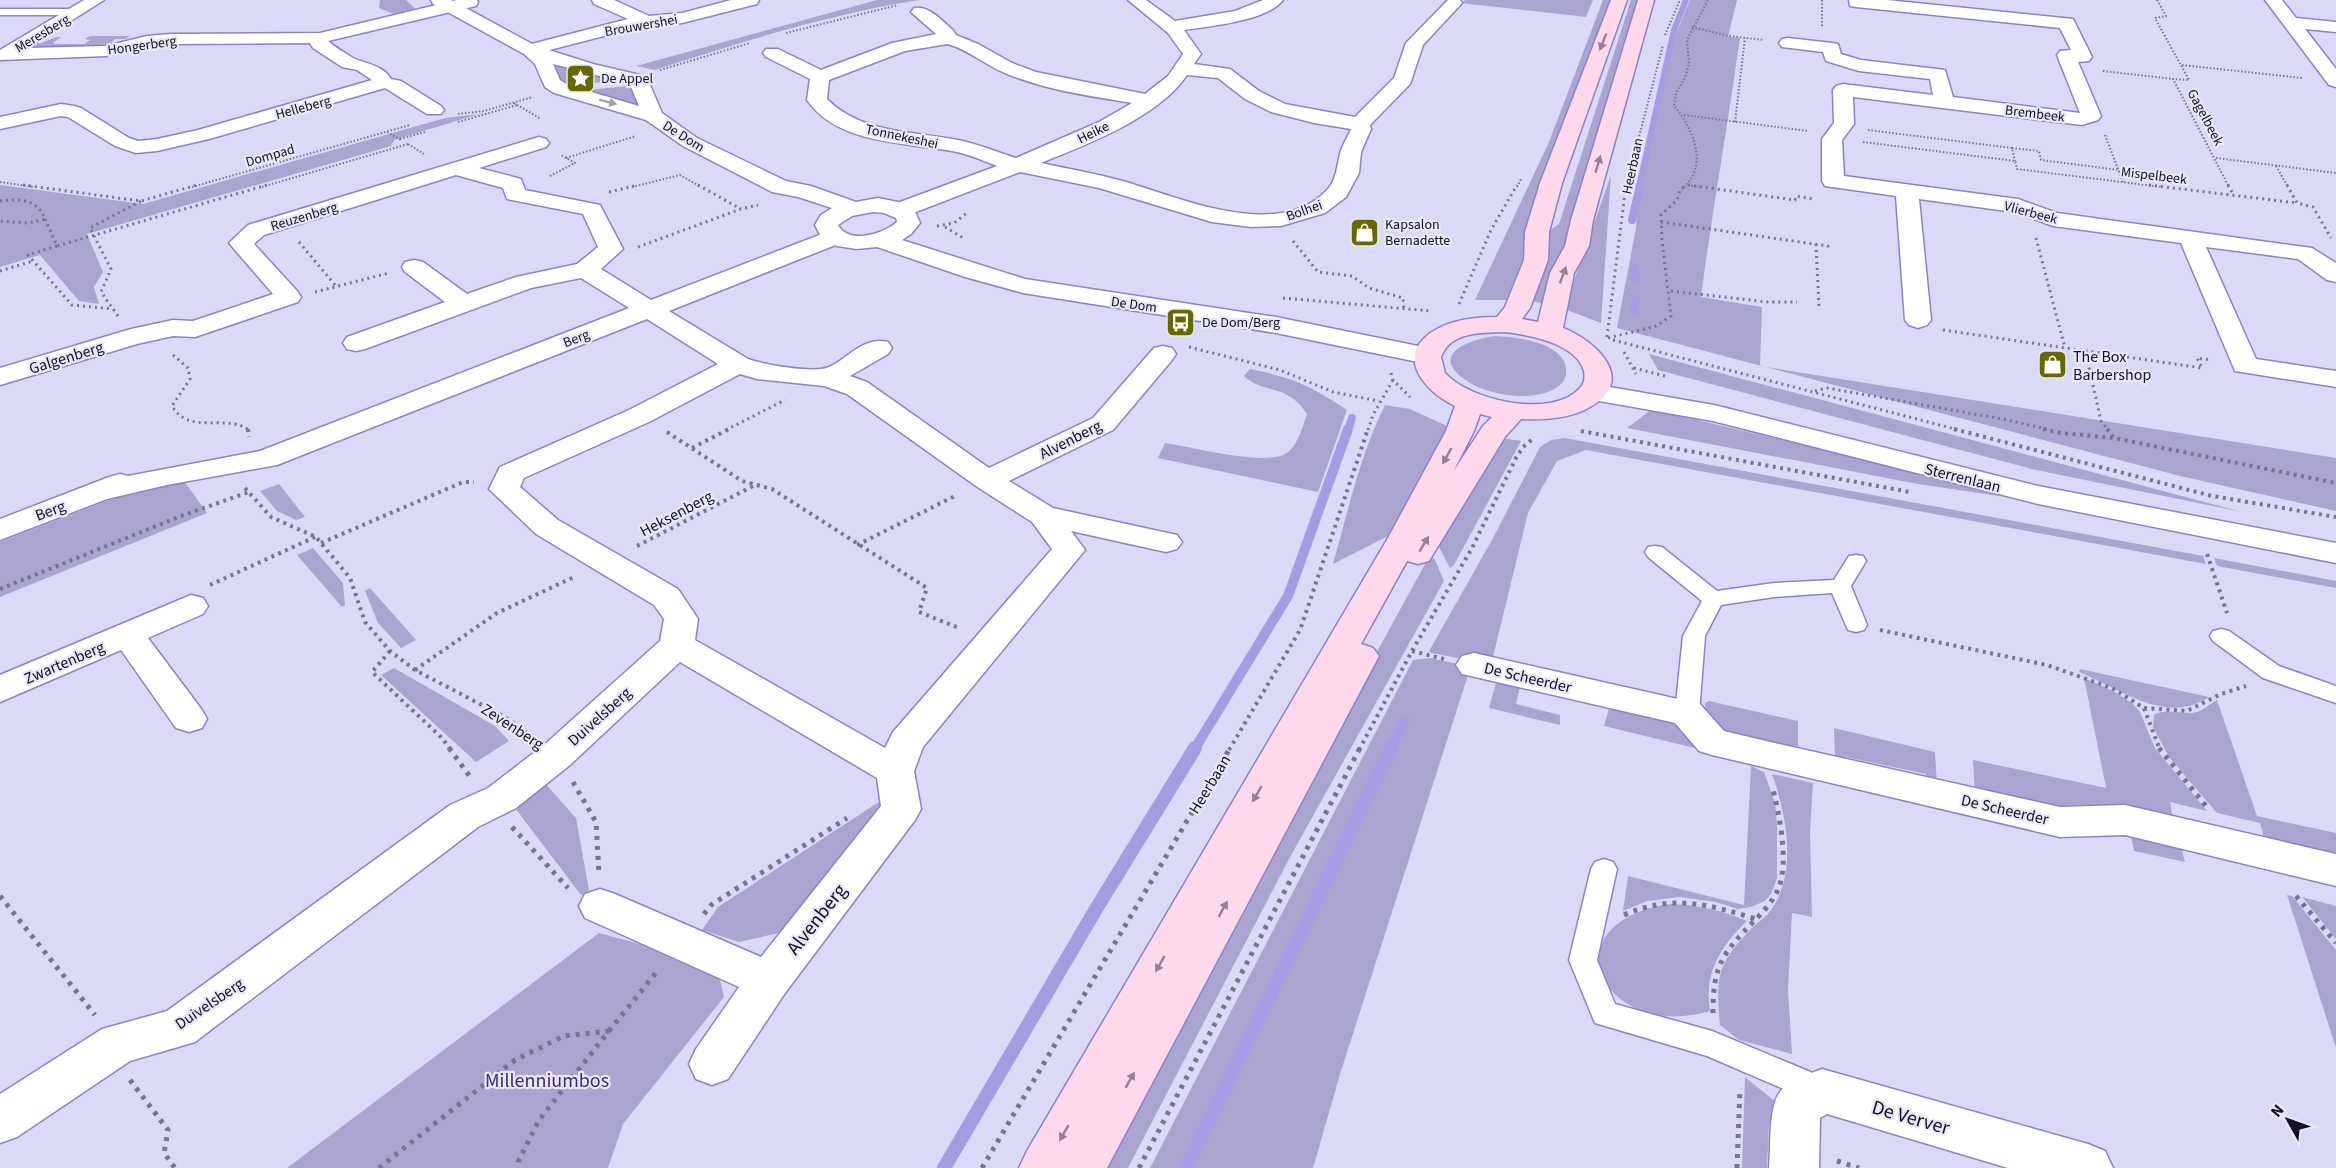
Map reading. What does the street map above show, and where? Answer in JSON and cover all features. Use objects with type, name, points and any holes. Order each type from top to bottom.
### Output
[{"type":"main road","points":[[1505,324],[1517,308],[1536,260],[1537,232],[1551,183],[1619,0]]},
{"type":"main road","name":"Heerbaan","points":[[1549,332],[1562,273],[1577,246],[1582,220],[1646,0]]},
{"type":"main road","points":[[1081,1168],[1395,594],[1485,444],[1493,432],[1526,424],[1552,411],[1576,404],[1595,380],[1588,354],[1549,332],[1505,324],[1480,324],[1458,329],[1432,348],[1426,362],[1432,377],[1447,391],[1526,424]]},
{"type":"main road","points":[[1044,1168],[1404,538],[1460,432],[1470,402]]},
{"type":"street","name":"Meresberg","points":[[3,54],[96,0]]},
{"type":"street","points":[[600,0],[645,21]]},
{"type":"street","name":"Brouwershei","points":[[531,50],[645,21],[682,18],[751,0]]},
{"type":"street","points":[[1136,0],[1173,26],[1184,38],[1192,54],[1186,69],[1223,73],[1252,95],[1278,108],[1314,117],[1360,124],[1403,80],[1416,43],[1454,3]]},
{"type":"street","points":[[1173,26],[1257,10],[1275,0]]},
{"type":"street","points":[[2036,0],[2045,21]]},
{"type":"street","points":[[2273,0],[2336,81]]},
{"type":"street","points":[[434,110],[394,85],[382,82],[382,78],[363,66],[349,63],[319,44],[320,38],[387,22],[445,3],[470,2]]},
{"type":"street","points":[[1856,2],[1916,4],[2067,23],[2083,57],[2066,55],[2072,68]]},
{"type":"street","name":"De Dom","points":[[445,3],[531,50],[588,69],[633,79],[640,84],[653,116]]},
{"type":"street","points":[[371,9],[387,22]]},
{"type":"street","points":[[920,12],[947,34],[948,39]]},
{"type":"street","points":[[274,37],[289,24],[300,21]]},
{"type":"street","points":[[2292,23],[2336,27]]},
{"type":"street","name":"Hongerberg","points":[[3,54],[106,51],[155,40],[320,38]]},
{"type":"street","points":[[772,53],[820,77],[904,46],[948,39],[963,42],[982,56],[1013,70],[1050,81],[1152,101]]},
{"type":"street","points":[[1788,43],[1832,48],[1832,57],[1860,73],[1938,74],[1944,102]]},
{"type":"street","name":"De Dom","points":[[531,50],[543,62],[552,83],[561,90],[653,116],[690,142],[780,187],[788,197],[840,220]]},
{"type":"street","name":"Brembeek","points":[[1837,133],[1843,90],[2082,119],[2091,116],[2072,68]]},
{"type":"street","name":"Heike","points":[[880,240],[891,237],[903,219],[1015,165],[1093,133],[1152,101],[1186,69]]},
{"type":"street","name":"Tonnekeshei","points":[[820,77],[817,100],[828,113],[846,122],[868,130],[973,149],[1015,165]]},
{"type":"street","name":"Helleberg","points":[[0,123],[61,110],[74,112],[122,142],[136,147],[157,145],[213,132],[374,87],[382,82]]},
{"type":"street","name":"Bolhei","points":[[1015,165],[1117,187],[1184,210],[1224,219],[1275,219],[1302,214],[1330,200],[1340,189],[1343,176],[1348,172],[1351,152],[1360,124]]},
{"type":"street","name":"Vlierbeek","points":[[1837,133],[1833,181],[2018,206],[2053,219],[2304,253],[2316,259],[2336,275]]},
{"type":"street","name":"Reuzenberg","points":[[288,297],[241,243],[256,230],[539,143]]},
{"type":"street","points":[[356,343],[525,282],[585,270],[611,249],[592,210],[568,203],[515,194],[513,184],[454,170]]},
{"type":"street","points":[[1907,191],[1918,320]]},
{"type":"street","points":[[880,240],[855,242],[840,220],[878,205],[903,219]]},
{"type":"street","name":"De Dom","points":[[903,219],[949,248],[1026,275],[1090,287],[1265,310],[1432,348]]},
{"type":"street","name":"Berg","points":[[101,491],[267,459],[648,310],[840,220]]},
{"type":"street","points":[[2190,238],[2245,365],[2336,379]]},
{"type":"street","name":"De Dom","points":[[880,240],[1023,286],[1432,348]]},
{"type":"street","points":[[414,267],[464,304]]},
{"type":"street","points":[[585,270],[738,365]]},
{"type":"street","name":"Galgenberg","points":[[0,377],[132,337],[173,328],[195,328],[288,297]]},
{"type":"street","points":[[828,378],[879,348]]},
{"type":"street","name":"Alvenberg","points":[[987,480],[1103,424],[1173,350]]},
{"type":"street","points":[[738,365],[639,416],[511,473],[504,489],[547,527],[666,597],[681,619],[677,645],[895,771]]},
{"type":"street","name":"Alvenberg","points":[[712,1064],[769,980],[901,809],[895,771],[906,742],[1069,550],[1042,515],[987,480],[857,388],[828,378],[757,371],[738,365]]},
{"type":"street","name":"Sterrenlaan","points":[[1595,380],[1638,381],[1964,466],[2178,512],[2336,542]]},
{"type":"street","name":"Sterrenlaan","points":[[1595,380],[1714,413],[2038,495],[2336,554]]},
{"type":"street","name":"Berg","points":[[0,530],[179,461],[228,450],[317,438]]},
{"type":"street","name":"Alvenberg","points":[[1042,515],[1166,542]]},
{"type":"street","points":[[189,719],[127,634],[191,606]]},
{"type":"street","name":"Zwartenberg","points":[[0,689],[127,634]]},
{"type":"street","name":"Duivelsberg","points":[[0,1121],[112,1047],[179,1028],[464,816],[502,798],[557,754],[677,645]]},
{"type":"street","name":"De Scheerder","points":[[1474,665],[1687,713],[1712,741],[1766,755],[2060,822],[2125,819],[2336,870]]},
{"type":"street","points":[[600,906],[680,943],[769,980]]},
{"type":"street","points":[[1794,1168],[1797,1107],[1822,1091]]},
{"type":"street","name":"De Verver","points":[[1822,1091],[2088,1168]]},
{"type":"lane","name":"Meresberg","points":[[0,12],[77,12]]},
{"type":"lane","points":[[1655,552],[1713,599],[1774,590],[1840,586]]},
{"type":"lane","points":[[1840,586],[1856,561]]},
{"type":"lane","points":[[1840,586],[1856,625]]},
{"type":"lane","points":[[1687,713],[1694,636],[1713,599]]},
{"type":"lane","points":[[2227,641],[2271,672],[2336,695]]},
{"type":"lane","points":[[1604,869],[1583,960],[1605,1014],[1712,1044],[1822,1091]]},
{"type":"path","name":"Heerbaan","points":[[1607,338],[1627,176],[1666,33],[1680,0]]},
{"type":"path","points":[[1607,338],[1656,326],[1671,316],[1671,291],[1666,268],[1661,215],[1677,200],[1680,190],[1688,185],[1697,164],[1695,144],[1684,115],[1674,106],[1676,93],[1685,78],[1689,64],[1687,40],[1708,0]]},
{"type":"path","points":[[2157,0],[2166,16],[2155,18],[2181,65]]},
{"type":"path","points":[[1692,27],[1745,38],[1788,43]]},
{"type":"path","points":[[1735,122],[1745,38]]},
{"type":"path","name":"Gagelbeek","points":[[2181,65],[2303,78]]},
{"type":"path","name":"Gagelbeek","points":[[2174,79],[2189,80],[2181,65]]},
{"type":"path","points":[[2072,68],[2174,79]]},
{"type":"path","name":"Gagelbeek","points":[[2174,79],[2233,195]]},
{"type":"path","points":[[454,115],[484,111],[542,94]]},
{"type":"path","points":[[1684,115],[1837,133]]},
{"type":"path","points":[[2087,117],[2099,121],[2123,182]]},
{"type":"path","name":"Dompad","points":[[0,182],[141,201],[410,126]]},
{"type":"path","points":[[387,132],[454,170]]},
{"type":"path","name":"Mispelbeek","points":[[1837,133],[2039,151],[2041,160],[2119,170]]},
{"type":"path","name":"Mispelbeek","points":[[1837,133],[2015,161],[2017,169],[2297,203],[2313,207],[2336,246]]},
{"type":"path","points":[[565,158],[637,135]]},
{"type":"path","points":[[114,309],[72,305],[28,255],[408,144]]},
{"type":"path","points":[[2012,148],[2015,161]]},
{"type":"path","points":[[2216,158],[2336,173]]},
{"type":"path","name":"Mispelbeek","points":[[2276,166],[2297,203]]},
{"type":"path","points":[[568,203],[680,175],[741,209]]},
{"type":"path","points":[[0,187],[5,182]]},
{"type":"path","points":[[1688,185],[1795,200],[1796,196],[1818,200]]},
{"type":"path","points":[[0,201],[26,200],[36,203],[42,210],[57,246]]},
{"type":"path","points":[[611,249],[630,250],[741,209],[762,204]]},
{"type":"path","points":[[2028,210],[2065,348]]},
{"type":"path","points":[[0,221],[28,223],[45,219]]},
{"type":"path","points":[[1275,219],[1318,272],[1352,276],[1369,288],[1403,298],[1404,309],[1432,311]]},
{"type":"path","points":[[282,222],[335,285]]},
{"type":"path","points":[[1661,222],[1828,246],[1828,250]]},
{"type":"path","points":[[937,226],[945,227]]},
{"type":"path","points":[[1816,244],[1819,306]]},
{"type":"path","points":[[0,271],[33,261]]},
{"type":"path","points":[[288,297],[301,297],[335,285],[414,267]]},
{"type":"path","points":[[1671,291],[1768,302],[1797,302]]},
{"type":"path","points":[[1918,320],[1943,330],[2202,368],[2197,358],[2245,365]]},
{"type":"path","points":[[1607,338],[2212,496],[2336,517]]},
{"type":"path","points":[[1173,350],[1280,370],[1333,392],[1379,401]]},
{"type":"path","points":[[2085,350],[2101,421],[2114,438]]},
{"type":"path","points":[[692,448],[828,378]]},
{"type":"path","name":"Heerbaan","points":[[982,1168],[1300,630],[1379,401],[1393,380]]},
{"type":"path","points":[[1813,391],[1827,388],[2003,419],[2061,433],[2114,438],[2336,483]]},
{"type":"path","name":"Heksenberg","points":[[639,416],[742,481],[772,489],[927,588],[920,612],[994,641]]},
{"type":"path","points":[[1139,1168],[1351,764],[1412,651],[1472,548],[1516,458],[1532,439],[1526,424]]},
{"type":"path","name":"Zevenberg","points":[[241,464],[238,470],[239,481],[271,517],[316,537],[351,578],[365,622],[390,651],[415,670],[505,717],[557,754],[596,822],[600,906]]},
{"type":"path","points":[[857,545],[987,480]]},
{"type":"path","points":[[321,543],[463,482],[507,481]]},
{"type":"path","name":"Heksenberg","points":[[415,670],[497,613],[607,562],[755,485]]},
{"type":"path","points":[[0,588],[181,516],[249,492]]},
{"type":"path","points":[[191,606],[204,588],[316,537]]},
{"type":"path","points":[[2207,552],[2234,635],[2227,641]]},
{"type":"path","points":[[1856,625],[2048,665],[2112,688],[2144,708],[2187,711],[2221,694],[2240,690],[2271,672]]},
{"type":"path","points":[[2144,708],[2160,750],[2211,812]]},
{"type":"path","points":[[1712,1044],[1716,972],[1727,950],[1769,906],[1781,884],[1778,804],[1768,774],[1766,755]]},
{"type":"path","points":[[518,1168],[518,1162],[539,1120],[711,905],[849,817]]},
{"type":"path","points":[[2254,851],[2297,897],[2336,944]]},
{"type":"path","points":[[0,896],[112,1047],[168,1130],[164,1153],[175,1168]]},
{"type":"path","points":[[1589,935],[1638,907],[1659,902],[1702,903],[1756,919]]},
{"type":"path","points":[[379,1168],[515,1060],[564,1036],[609,1031]]},
{"type":"path","points":[[1737,1168],[1742,1056]]},
{"type":"green space","points":[[380,0],[406,0],[417,10],[396,15],[379,8]]},
{"type":"green space","points":[[877,0],[919,0],[819,21],[655,70],[636,66]]},
{"type":"green space","points":[[1465,0],[1593,0],[1586,17],[1462,3]]},
{"type":"green space","points":[[1603,0],[1610,0],[1527,230],[1524,261],[1509,300],[1475,300],[1549,142]]},
{"type":"green space","points":[[1631,0],[1639,0],[1570,245],[1544,304],[1532,301],[1546,233],[1559,224]]},
{"type":"green space","points":[[1690,0],[1737,0],[1728,37],[1740,38],[1701,297],[1762,307],[1760,366],[1617,328],[1636,228],[1639,177],[1676,34]]},
{"type":"green space","points":[[90,36],[130,36],[125,39],[115,39],[111,43],[119,43],[152,36],[127,45],[111,47],[28,49],[28,45],[57,37],[61,37],[53,43],[55,44],[85,44],[90,40],[85,39]]},
{"type":"green space","points":[[561,66],[623,80],[566,86],[559,80],[556,73],[555,67]]},
{"type":"green space","points":[[630,86],[641,106],[634,107],[575,91]]},
{"type":"green space","points":[[479,114],[394,140],[391,146],[87,234],[103,272],[94,287],[99,304],[79,301],[40,255],[0,267],[0,185],[143,204],[445,118]]},
{"type":"green space","points":[[1611,175],[1601,323],[1564,309]]},
{"type":"green space","points":[[1495,336],[1526,340],[1556,352],[1563,359],[1566,368],[1563,382],[1550,391],[1526,396],[1512,396],[1485,390],[1464,379],[1454,370],[1451,362],[1452,355],[1458,349],[1476,340]]},
{"type":"green space","points":[[1649,354],[2242,512],[2036,470],[1658,370]]},
{"type":"green space","points":[[1764,367],[2336,458],[2336,511],[2180,476]]},
{"type":"green space","points":[[1250,369],[1301,384],[1347,410],[1318,492],[1158,458],[1165,443],[1245,457],[1275,457],[1289,451],[1299,436],[1307,414],[1291,397],[1252,382],[1244,376]]},
{"type":"green space","points":[[1385,405],[1410,409],[1449,427],[1396,532],[1333,564],[1368,443]]},
{"type":"green space","points":[[1652,409],[2039,502],[1918,484],[1627,428]]},
{"type":"green space","points":[[1500,438],[1521,441],[1454,565],[1450,568],[1438,541]]},
{"type":"green space","points":[[1565,438],[2203,556],[2206,564],[1586,450],[1557,461],[1528,513],[1492,661],[1468,660],[1431,653],[1429,651],[1492,540],[1540,447],[1551,440]]},
{"type":"green space","points":[[184,481],[207,513],[0,597],[0,542],[117,497]]},
{"type":"green space","points":[[279,484],[305,517],[296,520],[277,511],[260,491]]},
{"type":"green space","points":[[313,548],[343,583],[345,605],[342,607],[297,555]]},
{"type":"green space","points":[[1430,555],[1435,560],[1444,581],[1289,859],[1128,1168],[1094,1168]]},
{"type":"green space","points":[[2214,558],[2336,581],[2336,588],[2217,566]]},
{"type":"green space","points":[[370,588],[416,640],[401,648],[378,623],[365,591]]},
{"type":"green space","points":[[1430,658],[1467,666],[1469,672],[1341,1071],[1313,1168],[1150,1168],[1413,660]]},
{"type":"green space","points":[[394,668],[495,726],[509,741],[476,762],[381,675]]},
{"type":"green space","points":[[2080,669],[2209,697],[2193,705],[2176,708],[2160,706],[2126,695],[2079,672]]},
{"type":"green space","points":[[2084,678],[2113,691],[2132,703],[2140,712],[2155,748],[2207,811],[2170,802],[2173,820],[2066,811],[1975,794],[1973,760],[2106,788]]},
{"type":"green space","points":[[1497,679],[1520,686],[1516,704],[1560,715],[1560,725],[1489,708]]},
{"type":"green space","points":[[2217,700],[2257,816],[2336,833],[2336,857],[2265,841],[2260,823],[2217,813],[2169,757],[2153,727],[2154,715],[2168,712],[2196,712]]},
{"type":"green space","points":[[1709,701],[1798,721],[1798,753],[1731,738],[1706,718],[1705,703]]},
{"type":"green space","points":[[1613,705],[1665,718],[1719,754],[1604,726],[1609,708]]},
{"type":"green space","points":[[1834,728],[1935,752],[1937,785],[1926,780],[1926,774],[1846,757],[1845,761],[1835,761]]},
{"type":"green space","points":[[1751,766],[1764,772],[1775,803],[1777,878],[1771,894],[1765,901],[1751,907],[1737,909],[1716,902],[1679,897],[1647,901],[1623,911],[1628,876],[1744,905]]},
{"type":"green space","points":[[1772,774],[1813,783],[1810,832],[1812,917],[1792,913],[1788,990],[1792,1054],[1739,1040],[1720,1025],[1718,995],[1725,963],[1739,942],[1767,915],[1777,900],[1787,865],[1785,827]]},
{"type":"green space","points":[[543,781],[576,818],[589,890],[581,895],[512,804]]},
{"type":"green space","points":[[885,798],[888,803],[779,933],[739,942],[702,930],[718,907]]},
{"type":"green space","points":[[2131,836],[2179,840],[2185,862],[2134,851]]},
{"type":"green space","points":[[2287,895],[2292,896],[2336,950],[2336,1048]]},
{"type":"green space","points":[[2302,897],[2336,906],[2336,939]]},
{"type":"green space","points":[[1670,904],[1709,909],[1747,921],[1729,941],[1716,962],[1709,985],[1710,1011],[1672,1016],[1641,1010],[1617,996],[1603,977],[1599,955],[1608,933],[1631,915]]},
{"type":"green space","name":"Millenniumbos","points":[[599,933],[662,950],[718,971],[724,997],[623,1124],[608,1168],[287,1168]]},
{"type":"green space","points":[[1745,1077],[1777,1103],[1769,1125],[1767,1168],[1742,1168]]},
{"type":"waterway","points":[[1639,187],[1674,30],[1686,0]]},
{"type":"waterway","points":[[1632,220],[1640,185]]},
{"type":"waterway","points":[[1635,268],[1636,278]]},
{"type":"waterway","points":[[1634,311],[1636,299]]},
{"type":"waterway","points":[[1348,430],[1352,418]]},
{"type":"waterway","points":[[1194,750],[1288,596],[1348,429]]},
{"type":"waterway","points":[[1391,748],[1404,722]]},
{"type":"waterway","points":[[944,1168],[1096,909],[1195,748]]},
{"type":"waterway","points":[[1186,1168],[1391,748]]},
{"type":"place","name":"De Appel","points":[[580,78]]},
{"type":"place","name":"Kapsalon Bernadette","points":[[1364,232]]},
{"type":"place","name":"De Dom/Berg","points":[[1181,322]]},
{"type":"place","name":"The Box Barbershop","points":[[2052,365]]}]
